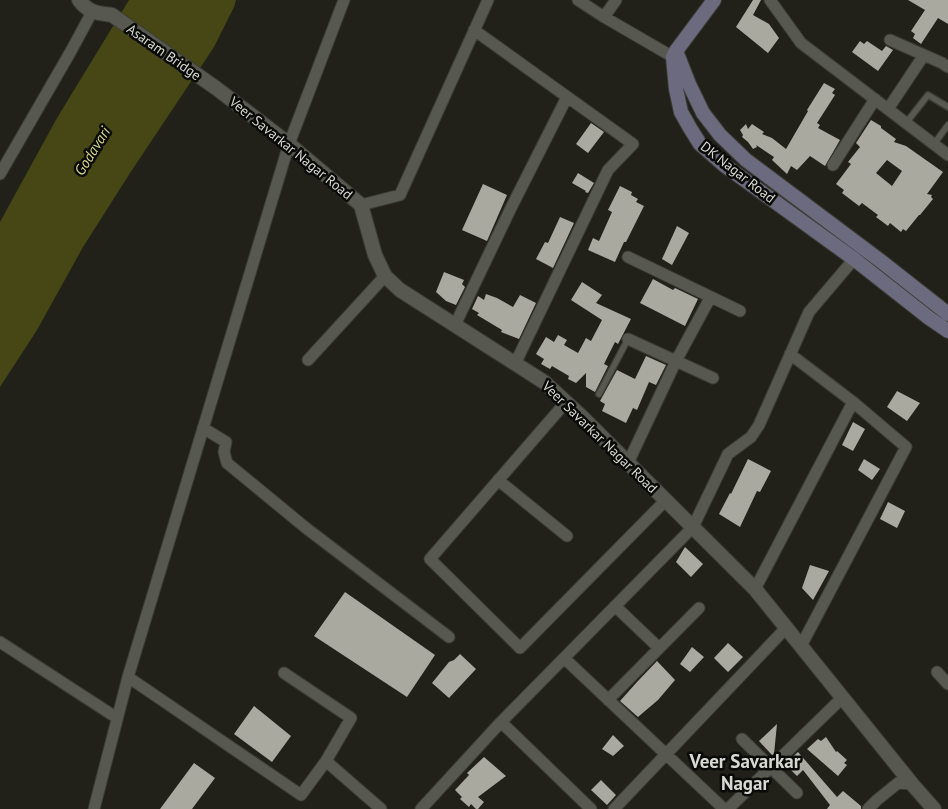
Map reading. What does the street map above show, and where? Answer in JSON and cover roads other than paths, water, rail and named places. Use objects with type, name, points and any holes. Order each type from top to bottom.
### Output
[{"type":"main road","points":[[674,54],[714,0]]},
{"type":"main road","name":"DK Nagar Road","points":[[674,54],[676,88],[681,112],[700,144],[724,165],[854,259],[948,331]]},
{"type":"main road","name":"DK Nagar Road","points":[[674,54],[703,113],[720,135],[746,160],[948,314]]},
{"type":"street","points":[[0,174],[92,12],[83,6],[79,0]]},
{"type":"street","points":[[94,809],[128,677],[289,144],[344,0]]},
{"type":"street","points":[[361,204],[400,194],[488,0]]},
{"type":"street","points":[[578,0],[604,17],[674,54]]},
{"type":"street","points":[[604,17],[616,0]]},
{"type":"street","points":[[770,0],[801,43],[948,155]]},
{"type":"street","name":"Asaram Bridge","points":[[92,12],[112,15],[216,88]]},
{"type":"street","points":[[474,30],[632,144],[608,170],[515,364]]},
{"type":"street","points":[[890,40],[948,67]]},
{"type":"street","points":[[888,109],[924,55]]},
{"type":"street","name":"Veer Savarkar Nagar Road","points":[[216,88],[289,144],[361,204],[375,255],[385,276],[400,290],[544,382],[755,588],[842,698],[934,809]]},
{"type":"street","points":[[455,325],[567,97]]},
{"type":"street","points":[[833,165],[875,99]]},
{"type":"street","points":[[628,257],[740,311]]},
{"type":"street","points":[[421,809],[501,722],[693,527],[728,454],[751,437],[759,425],[809,312],[854,259]]},
{"type":"street","points":[[308,360],[385,276]]},
{"type":"street","points":[[628,463],[676,361],[710,298]]},
{"type":"street","points":[[628,339],[713,378]]},
{"type":"street","points":[[790,354],[853,402],[906,447],[801,646]]},
{"type":"street","points":[[566,402],[430,559],[520,648],[666,500]]},
{"type":"street","points":[[755,588],[853,402]]},
{"type":"street","points":[[203,428],[226,442],[224,452],[227,463],[306,528],[450,637]]},
{"type":"street","points":[[498,480],[567,536]]},
{"type":"street","points":[[615,606],[659,648]]},
{"type":"street","points":[[608,700],[699,608]]},
{"type":"street","points":[[614,809],[786,628]]},
{"type":"street","points":[[0,642],[117,718]]},
{"type":"street","points":[[564,658],[724,809]]},
{"type":"street","points":[[937,672],[948,684]]},
{"type":"street","points":[[128,677],[301,795],[326,761],[351,718],[284,673]]},
{"type":"street","points":[[728,809],[842,698]]},
{"type":"street","points":[[501,722],[591,809]]},
{"type":"street","points":[[742,739],[797,793]]},
{"type":"street","points":[[326,761],[381,809]]},
{"type":"street","points":[[868,809],[898,783],[912,784]]},
{"type":"lane","points":[[906,123],[928,95],[948,107]]},
{"type":"lane","points":[[934,144],[948,125]]},
{"type":"lane","points":[[599,394],[628,339]]},
{"type":"water","name":"Godavari","points":[[129,0],[236,0],[214,47],[83,247],[37,330],[0,387],[0,222],[57,118]]},
{"type":"district","name":"Veer Savarkar Nagar","points":[[745,772]]}]
